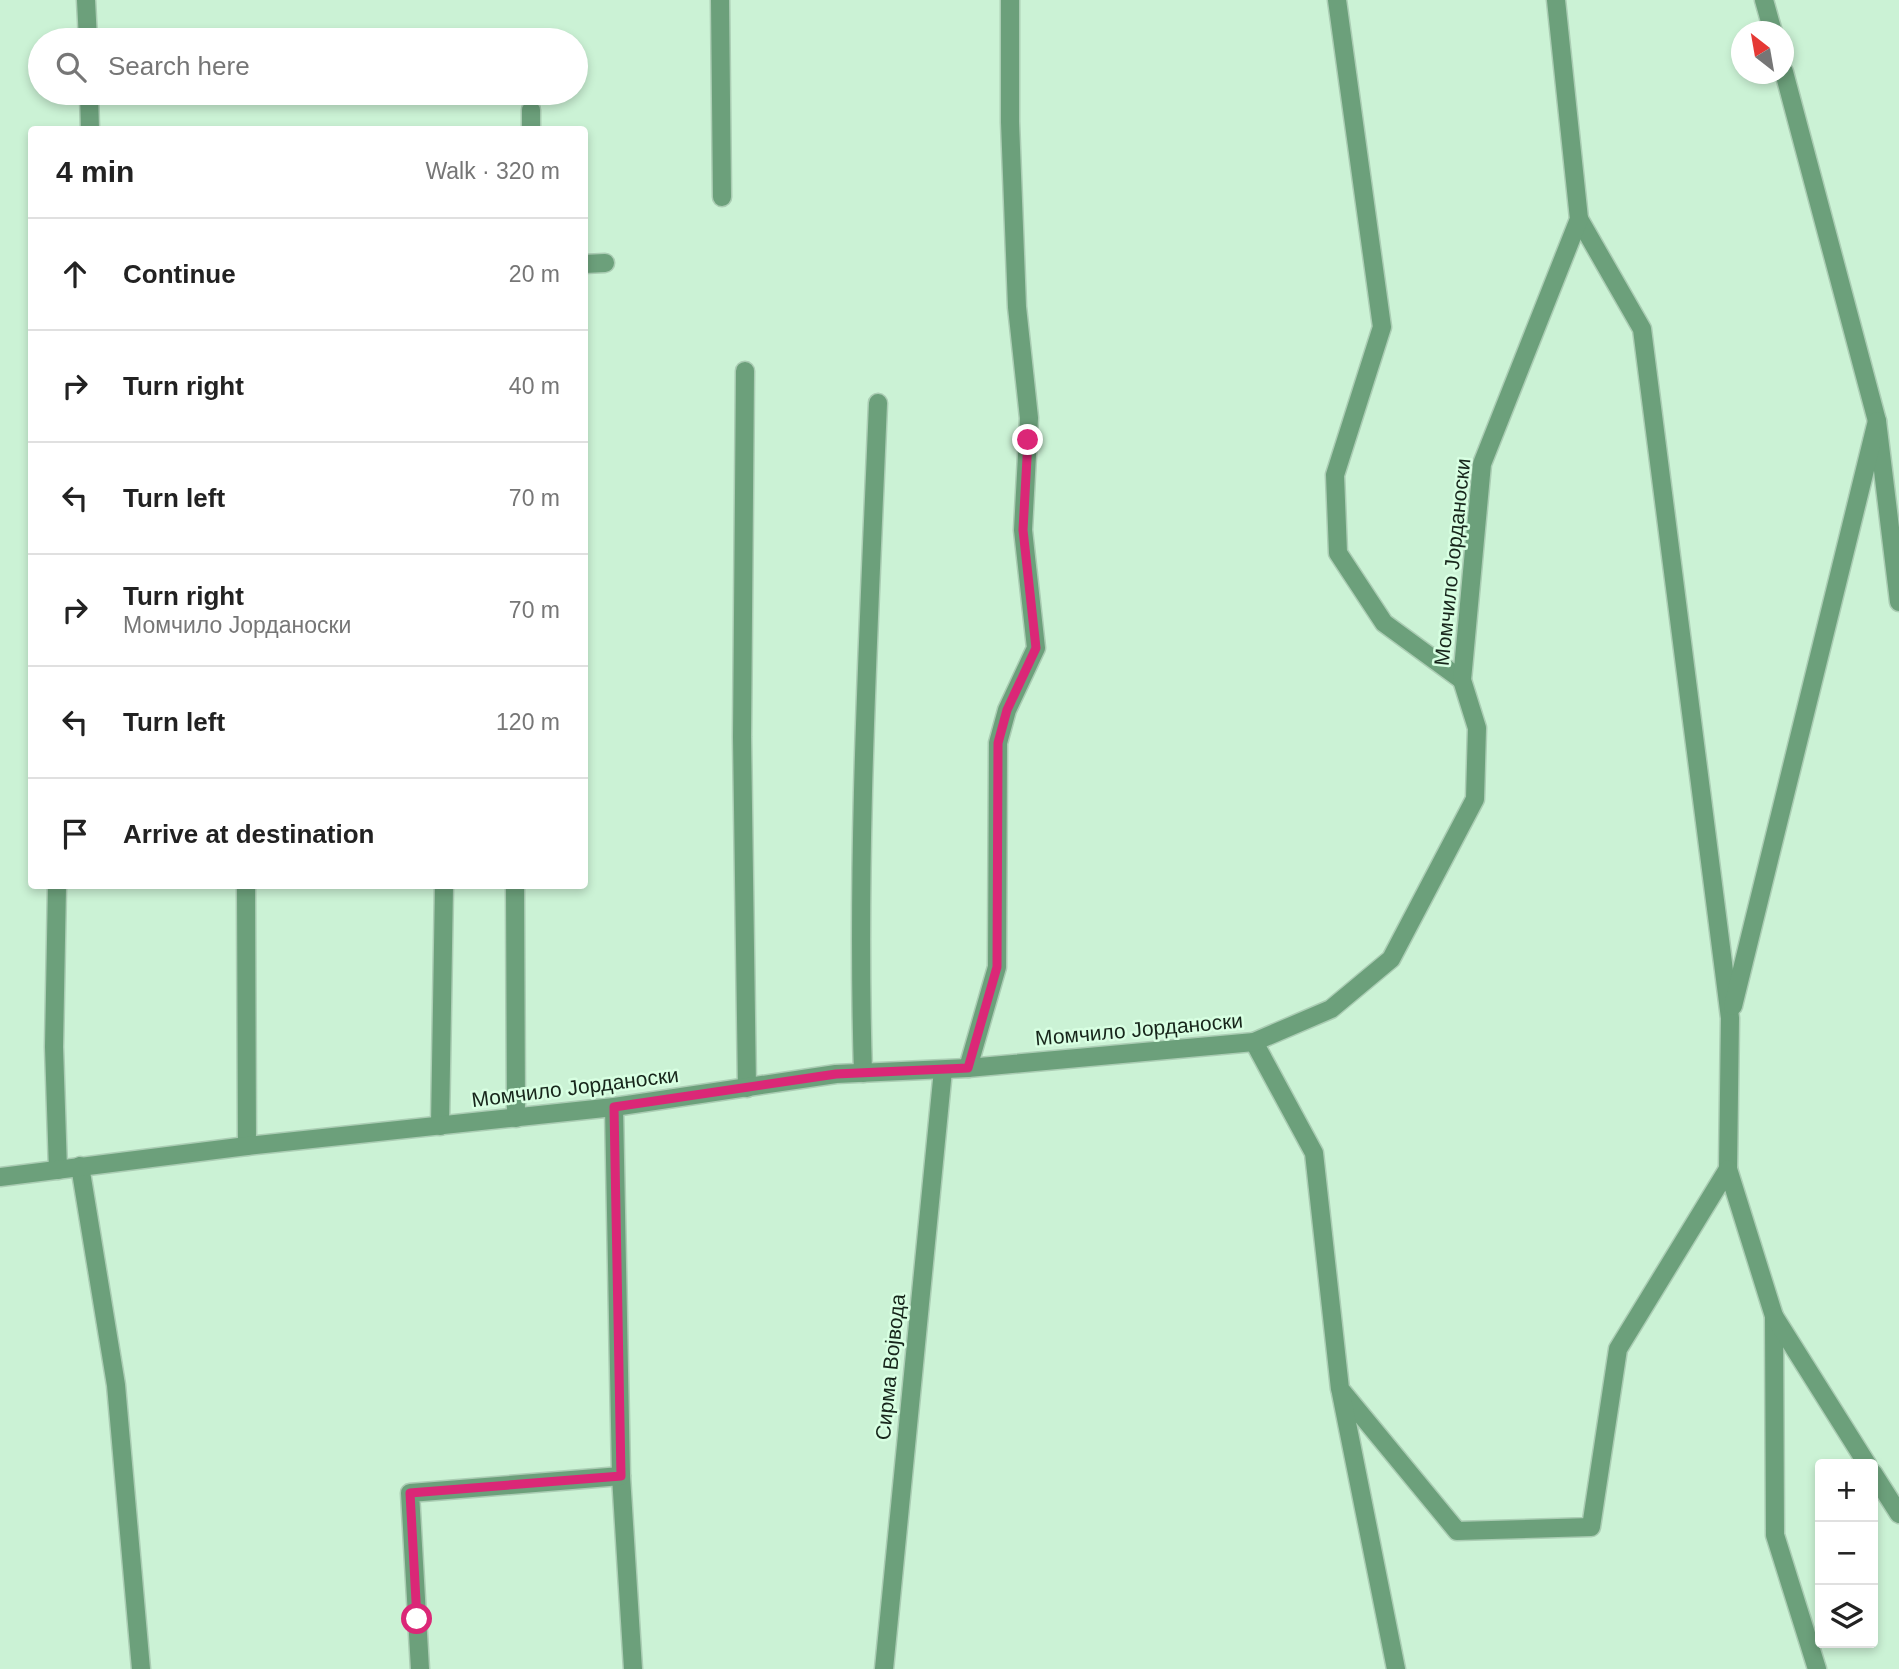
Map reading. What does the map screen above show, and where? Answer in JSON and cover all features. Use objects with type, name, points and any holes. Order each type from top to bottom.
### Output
[{"type":"street","points":[[86,0],[87,28]]},
{"type":"street","points":[[720,0],[722,197]]},
{"type":"street","points":[[968,1068],[997,967],[998,743],[1007,710],[1036,648],[1023,530],[1029,418],[1017,307],[1010,122],[1010,0]]},
{"type":"street","points":[[1337,0],[1340,42],[1382,327],[1335,475],[1338,553],[1384,623],[1462,680]]},
{"type":"street","name":"Момчило Јорданоски","points":[[0,1177],[247,1146],[614,1107],[863,1073],[943,1070],[1254,1042],[1331,1009],[1391,960],[1475,799],[1477,729],[1462,680],[1482,464],[1579,219],[1556,0]]},
{"type":"street","points":[[1764,0],[1770,21]]},
{"type":"street","points":[[1786,84],[1877,421],[1899,602]]},
{"type":"street","points":[[89,105],[90,126]]},
{"type":"street","points":[[531,110],[531,126]]},
{"type":"street","points":[[1579,219],[1642,329],[1730,1018],[1728,1169],[1774,1315],[1864,1459]]},
{"type":"street","points":[[588,264],[605,263]]},
{"type":"street","points":[[745,371],[742,737],[747,1088]]},
{"type":"street","points":[[863,1073],[859,947],[864,697],[878,402]]},
{"type":"street","points":[[1730,1018],[1877,421]]},
{"type":"street","points":[[57,889],[54,1047],[58,1170]]},
{"type":"street","points":[[246,889],[247,1146]]},
{"type":"street","points":[[439,1126],[444,889]]},
{"type":"street","points":[[515,889],[516,1118]]},
{"type":"street","points":[[1254,1042],[1314,1153],[1340,1390],[1396,1669]]},
{"type":"street","name":"Сирма Војвода","points":[[884,1669],[943,1070]]},
{"type":"street","points":[[614,1107],[621,1476],[632,1669]]},
{"type":"street","points":[[80,1166],[116,1385],[141,1669]]},
{"type":"street","points":[[1340,1390],[1457,1531],[1591,1527],[1618,1349],[1728,1169]]},
{"type":"street","points":[[1774,1315],[1775,1535],[1817,1669]]},
{"type":"street","points":[[420,1669],[410,1493],[621,1476]]},
{"type":"street","points":[[1878,1481],[1899,1514]]},
{"type":"route","points":[[417,1619],[410,1493],[621,1476],[614,1107],[836,1074],[968,1068],[997,967],[1000,810],[998,743],[1007,710],[1036,648],[1035,615],[1025,568],[1023,530],[1028,440]]}]
